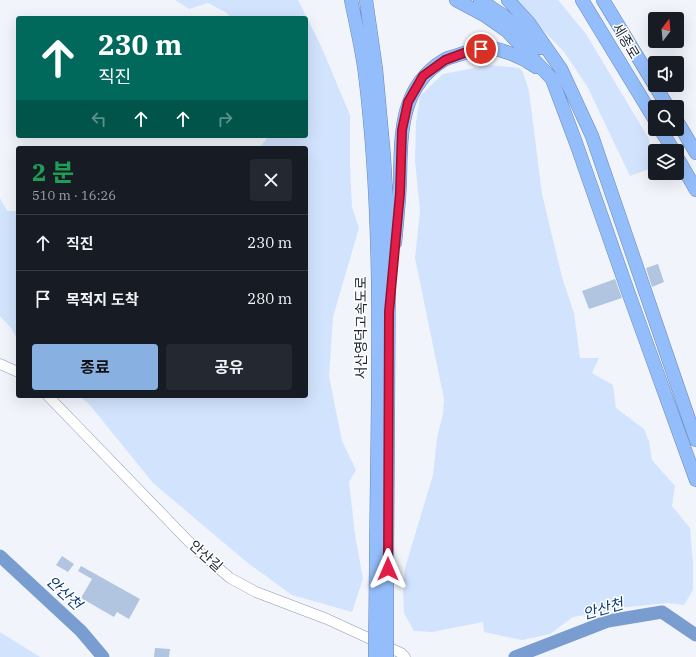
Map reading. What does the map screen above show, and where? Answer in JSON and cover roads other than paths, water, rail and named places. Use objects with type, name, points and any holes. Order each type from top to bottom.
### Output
[{"type":"highway","name":"서산영덕고속도로","points":[[351,0],[365,73],[373,160],[377,241],[382,568],[387,657]]},
{"type":"highway","name":"서산영덕고속도로","points":[[366,0],[376,69],[384,157],[389,246],[389,312],[382,568],[375,657]]},
{"type":"highway","points":[[456,0],[484,15],[507,31],[552,79],[696,480]]},
{"type":"highway","points":[[480,0],[504,16],[528,36],[561,69]]},
{"type":"highway","points":[[508,0],[529,23],[561,69],[592,136],[696,440]]},
{"type":"highway","points":[[572,0],[612,49]]},
{"type":"highway","name":"세종로","points":[[582,0],[648,108]]},
{"type":"highway","name":"세종로","points":[[604,0],[664,100]]},
{"type":"highway","points":[[613,0],[625,36]]},
{"type":"highway","points":[[389,312],[400,193],[402,130],[408,102],[423,76],[445,60],[472,50],[490,48],[512,54],[528,62],[552,79]]},
{"type":"highway","points":[[684,133],[696,153]]},
{"type":"highway","points":[[684,169],[696,190]]},
{"type":"street","points":[[0,364],[16,371]]},
{"type":"street","name":"안산길","points":[[50,398],[196,549],[230,578],[256,592],[327,619],[401,653],[405,657]]},
{"type":"waterway","name":"안산천","points":[[0,556],[81,631],[103,657]]},
{"type":"waterway","name":"안산천","points":[[515,657],[608,621],[662,612],[696,635]]}]
